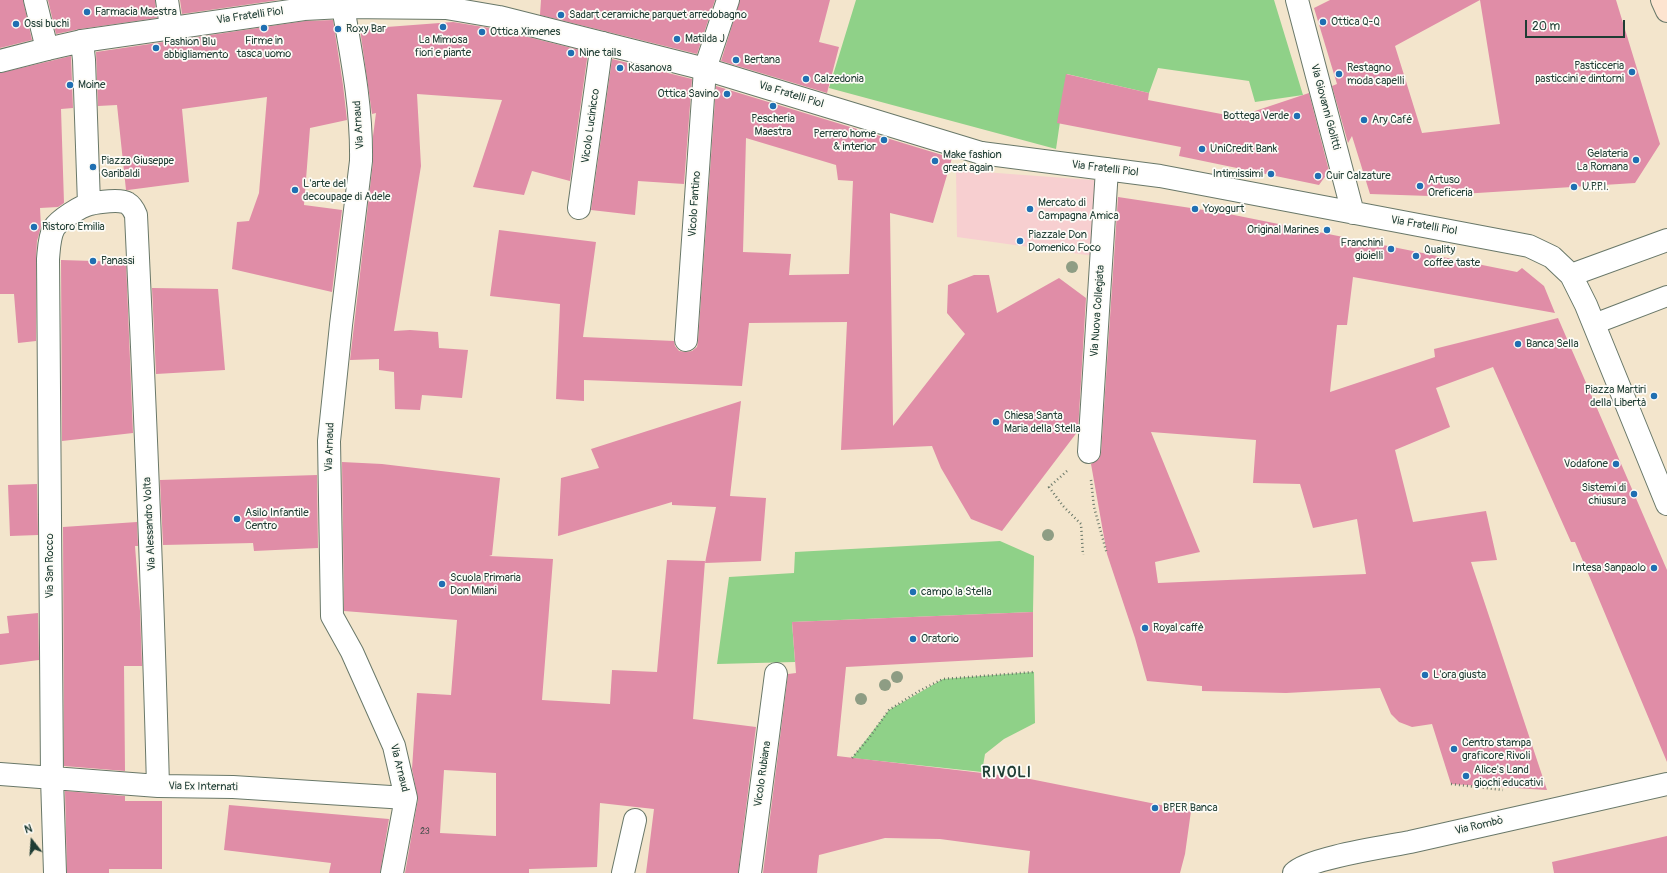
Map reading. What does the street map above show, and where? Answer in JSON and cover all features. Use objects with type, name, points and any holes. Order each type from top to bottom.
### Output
[{"type":"main road","points":[[1662,0],[1667,11]]},
{"type":"street","points":[[36,0],[47,49]]},
{"type":"street","points":[[167,0],[171,27]]},
{"type":"street","name":"Vicolo Fantino","points":[[686,340],[705,69],[728,0]]},
{"type":"street","name":"Via Giovanni Giolitti","points":[[1298,0],[1353,213]]},
{"type":"street","name":"Via Fratelli Piol","points":[[0,61],[82,41],[304,9],[447,4],[705,69],[981,153],[1160,176],[1529,246],[1552,257],[1571,275]]},
{"type":"street","name":"Via Arnaud","points":[[344,7],[362,134],[361,161],[329,441],[332,616],[352,652],[394,746],[406,798],[392,873]]},
{"type":"street","points":[[82,41],[89,204]]},
{"type":"street","name":"Vicolo Lucinicco","points":[[580,208],[602,43]]},
{"type":"street","name":"Via Nuova Collegiata","points":[[1088,452],[1107,169]]},
{"type":"street","name":"Via Alessandro Volta","points":[[89,204],[115,201],[126,202],[133,208],[136,215],[138,291],[152,560],[158,786]]},
{"type":"street","name":"Via San Rocco","points":[[55,873],[52,778],[48,259],[50,239],[54,228],[62,219],[89,204]]},
{"type":"street","points":[[1667,240],[1571,275],[1594,324],[1667,504]]},
{"type":"street","name":"Vicolo Rubiana","points":[[750,873],[776,674]]},
{"type":"street","name":"Via Ex Internati","points":[[0,774],[158,786],[233,787],[406,798]]},
{"type":"street","name":"Via Rombò","points":[[1294,873],[1296,870],[1316,861],[1410,842],[1667,784]]},
{"type":"street","points":[[623,873],[635,820]]},
{"type":"lane","points":[[1594,324],[1667,296]]},
{"type":"path","points":[[1088,452],[1094,507],[1107,554]]},
{"type":"path","points":[[1083,555],[1080,524],[1063,506],[1049,487],[1088,452]]},
{"type":"path","points":[[852,758],[890,710],[919,691],[943,679],[1034,672]]},
{"type":"shaded area","name":"Mercato di Campagna Amica","points":[[956,170],[1106,181],[1101,257],[957,237]]},
{"type":"green space","points":[[856,0],[1274,0],[1303,95],[1255,102],[1249,81],[1158,68],[1149,93],[1067,74],[1056,149],[829,88]]},
{"type":"green space","name":"campo la Stella","points":[[1000,541],[1034,556],[1033,612],[792,622],[795,662],[717,664],[729,577],[794,573],[795,552]]},
{"type":"green space","points":[[1034,672],[1035,723],[1004,739],[985,754],[982,772],[852,758],[889,710],[943,679]]},
{"type":"building","points":[[0,0],[23,0],[32,40],[0,48]]},
{"type":"building","points":[[48,0],[155,0],[157,18],[56,34]]},
{"type":"building","points":[[180,0],[279,0],[182,14]]},
{"type":"building","points":[[541,0],[715,0],[697,54],[540,15]]},
{"type":"building","points":[[740,0],[830,0],[819,42],[839,47],[827,93],[721,61]]},
{"type":"building","points":[[1330,0],[1480,0],[1616,0],[1660,144],[1635,183],[1430,196],[1370,194],[1352,136],[1348,143],[1332,86],[1337,84],[1314,8]],"holes":[[[1480,0],[1500,124],[1422,133],[1395,46]]]},
{"type":"building","points":[[333,20],[347,120],[310,128],[304,205],[342,210],[332,292],[232,269],[237,222],[249,221],[259,193],[267,97],[182,109],[189,182],[126,190],[117,105],[98,106],[96,52],[305,21]]},
{"type":"building","points":[[453,22],[496,29],[588,52],[570,181],[532,171],[524,195],[473,187],[502,100],[417,94],[421,166],[394,331],[410,330],[438,332],[439,348],[468,350],[462,398],[422,395],[420,410],[395,409],[394,372],[379,370],[379,359],[350,360],[373,162],[373,136],[376,113],[372,114],[360,29]]},
{"type":"building","points":[[71,56],[73,108],[61,109],[64,203],[58,207],[40,208],[41,227],[37,241],[36,259],[36,341],[18,343],[14,294],[0,294],[0,73]]},
{"type":"building","points":[[612,59],[692,79],[684,184],[638,181],[635,215],[591,210]]},
{"type":"building","points":[[1066,74],[1149,93],[1148,100],[1237,117],[1309,93],[1329,171],[1319,185],[1179,156],[1181,147],[1057,123]]},
{"type":"building","points":[[716,86],[952,158],[933,223],[890,213],[893,426],[965,334],[947,313],[948,285],[974,275],[989,275],[997,313],[1059,278],[1086,298],[1078,431],[1002,531],[971,519],[941,468],[932,446],[841,450],[847,322],[749,323],[742,386],[584,380],[584,401],[556,399],[560,304],[490,296],[499,230],[596,242],[583,337],[674,341],[675,346],[679,351],[686,352],[692,351],[697,347]],"holes":[[[746,138],[836,165],[838,180],[853,181],[849,274],[789,275],[791,254],[743,252]]]},
{"type":"building","points":[[1118,197],[1224,213],[1517,272],[1522,268],[1544,286],[1555,313],[1353,277],[1347,325],[1337,325],[1330,392],[1435,357],[1434,349],[1558,318],[1667,570],[1667,762],[1575,542],[1571,542],[1493,367],[1436,388],[1450,427],[1395,450],[1413,522],[1486,511],[1497,560],[1471,562],[1547,790],[1451,784],[1432,724],[1412,727],[1399,722],[1391,714],[1380,688],[1286,693],[1202,691],[1202,686],[1147,681],[1135,638],[1107,554],[1091,464],[1099,459],[1101,453]],"holes":[[[1151,432],[1256,440],[1253,483],[1300,484],[1313,528],[1357,519],[1366,574],[1158,583],[1155,562],[1200,552]]]},
{"type":"building","points":[[61,260],[126,262],[133,433],[62,441]]},
{"type":"building","points":[[152,288],[218,289],[225,370],[156,374]]},
{"type":"building","points":[[741,401],[730,496],[766,498],[761,561],[705,563],[716,507],[672,505],[672,502],[558,536],[561,478],[599,468],[591,449]]},
{"type":"building","points":[[342,462],[382,464],[500,478],[492,555],[489,556],[553,559],[542,700],[610,704],[612,670],[657,672],[667,560],[705,561],[693,719],[756,727],[738,873],[646,873],[654,809],[600,803],[597,867],[529,869],[529,873],[405,873],[418,799],[412,769],[417,693],[451,695],[457,620],[344,611]],"holes":[[[444,770],[496,773],[496,836],[440,833]]]},
{"type":"building","name":"Asilo Infantile Centro","points":[[317,475],[318,548],[254,551],[253,543],[163,545],[160,480]]},
{"type":"building","points":[[37,484],[38,535],[10,536],[8,485]]},
{"type":"building","points":[[137,522],[138,546],[135,546],[140,611],[142,666],[124,666],[125,771],[64,766],[63,527]]},
{"type":"building","points":[[1033,612],[1033,657],[846,667],[837,756],[1025,778],[1191,811],[1185,854],[1180,873],[1028,873],[1030,851],[940,839],[885,838],[819,855],[817,873],[763,873],[788,674],[796,673],[792,622]]},
{"type":"building","points":[[38,613],[39,660],[0,665],[0,634],[9,633],[7,616]]},
{"type":"building","points":[[65,791],[125,796],[125,801],[162,801],[162,869],[109,869],[109,873],[67,873]]},
{"type":"building","points":[[229,805],[389,819],[380,873],[329,873],[331,863],[224,850]]},
{"type":"building","points":[[1667,836],[1667,873],[1554,873],[1552,862]]},
{"type":"place","name":"Farmacia Maestra","points":[[87,12]]},
{"type":"place","name":"Sadart ceramiche parquet arredobagno","points":[[561,15]]},
{"type":"place","name":"Ottica Q-Q","points":[[1323,22]]},
{"type":"place","name":"Ossi buchi","points":[[16,24]]},
{"type":"place","name":"La Mimosa fiori e piante","points":[[443,27]]},
{"type":"place","name":"Firme in tasca uomo","points":[[264,28]]},
{"type":"place","name":"Roxy Bar","points":[[338,29]]},
{"type":"place","name":"Ottica Ximenes","points":[[482,32]]},
{"type":"place","name":"Matilda J","points":[[677,39]]},
{"type":"place","name":"Fashion Blu abbigliamento","points":[[156,48]]},
{"type":"place","name":"Nine tails","points":[[571,53]]},
{"type":"place","name":"Bertana","points":[[736,60]]},
{"type":"place","name":"Kasanova","points":[[620,68]]},
{"type":"place","name":"Pasticceria pasticcini e dintorni","points":[[1632,72]]},
{"type":"place","name":"Restagno moda capelli","points":[[1339,74]]},
{"type":"place","name":"Calzedonia","points":[[806,79]]},
{"type":"place","name":"Moine","points":[[70,85]]},
{"type":"place","name":"Ottica Savino","points":[[727,94]]},
{"type":"place","name":"Pescheria Maestra","points":[[773,106]]},
{"type":"place","name":"Bottega Verde","points":[[1297,116]]},
{"type":"place","name":"Ary Café","points":[[1364,120]]},
{"type":"place","name":"Perrero home & interior","points":[[884,140]]},
{"type":"place","name":"UniCredit Bank","points":[[1202,149]]},
{"type":"place","name":"Gelateria La Romana","points":[[1636,160]]},
{"type":"place","name":"Make fashion great again","points":[[935,161]]},
{"type":"place","name":"Piazza Giuseppe Garibaldi","points":[[93,167]]},
{"type":"place","name":"Intimissimi","points":[[1271,174]]},
{"type":"place","name":"Cuir Calzature","points":[[1318,176]]},
{"type":"place","name":"Artuso Oreficeria","points":[[1420,186]]},
{"type":"place","name":"U.P.P.I.","points":[[1574,187]]},
{"type":"place","name":"L'arte del decoupage di Adele","points":[[295,190]]},
{"type":"place","name":"Mercato di Campagna Amica","points":[[1030,209]]},
{"type":"place","name":"Yoyogurt","points":[[1195,209]]},
{"type":"place","name":"Ristoro Emilia","points":[[34,227]]},
{"type":"place","name":"Original Marines","points":[[1327,230]]},
{"type":"place","name":"Piazzale Don Domenico Foco","points":[[1020,241]]},
{"type":"place","name":"Franchini gioielli","points":[[1391,249]]},
{"type":"place","name":"Quality coffee taste","points":[[1416,256]]},
{"type":"place","name":"Panassi","points":[[93,261]]},
{"type":"place","name":"Banca Sella","points":[[1518,344]]},
{"type":"place","name":"Piazza Martiri della Libertà","points":[[1654,396]]},
{"type":"place","name":"Chiesa Santa Maria della Stella","points":[[996,422]]},
{"type":"place","name":"Vodafone","points":[[1616,464]]},
{"type":"place","name":"Sistemi di chiusura","points":[[1634,494]]},
{"type":"place","name":"Asilo Infantile Centro","points":[[237,519]]},
{"type":"place","name":"Intesa Sanpaolo","points":[[1654,568]]},
{"type":"place","name":"Scuola Primaria Don Milani","points":[[442,584]]},
{"type":"place","name":"campo la Stella","points":[[913,592]]},
{"type":"place","name":"Royal caffè","points":[[1145,628]]},
{"type":"place","name":"Oratorio","points":[[913,639]]},
{"type":"place","name":"L'ora giusta","points":[[1425,675]]},
{"type":"place","name":"Centro stampa graficore Rivoli","points":[[1454,749]]},
{"type":"place","name":"Alice's Land giochi educativi","points":[[1466,776]]},
{"type":"place","name":"BPER Banca","points":[[1155,808]]},
{"type":"district","name":"RIVOLI","points":[[1007,773]]}]
